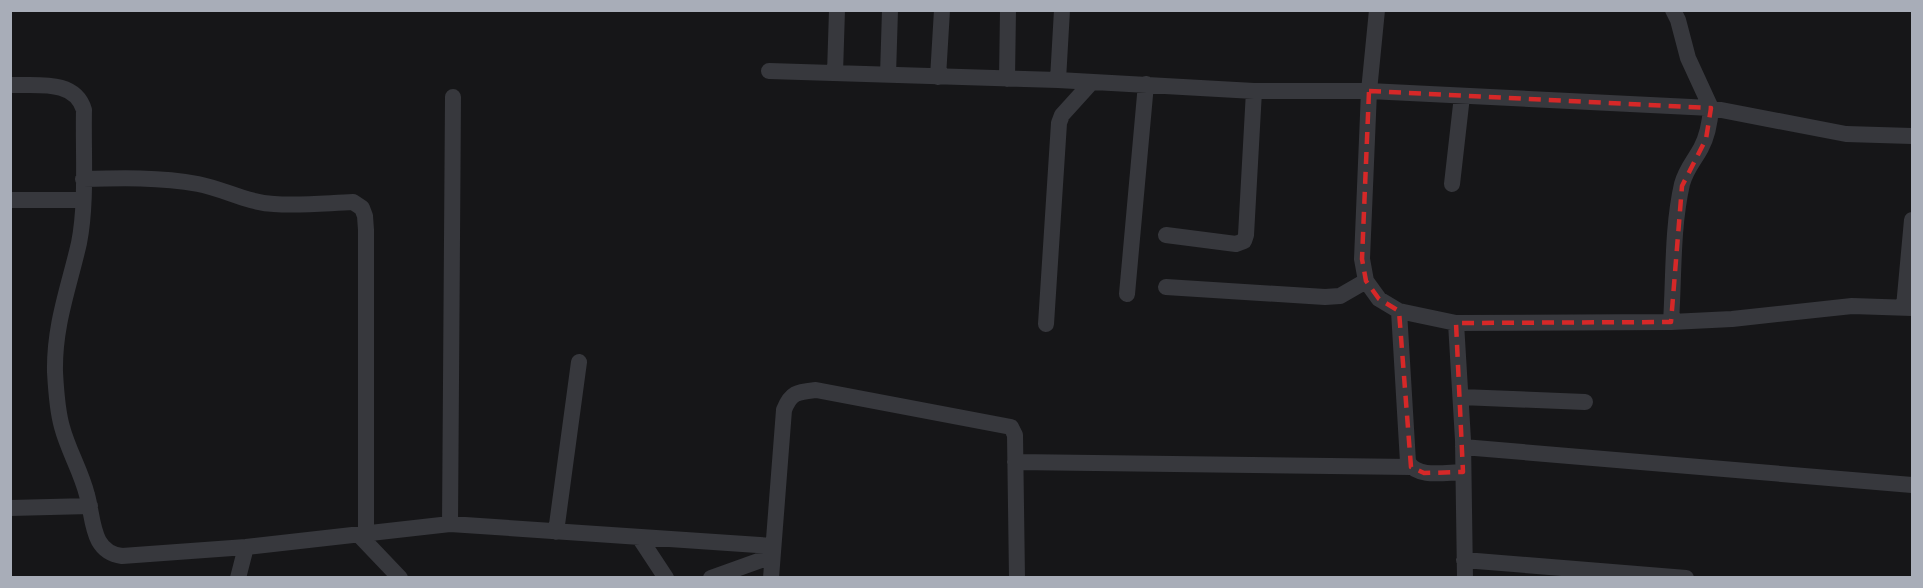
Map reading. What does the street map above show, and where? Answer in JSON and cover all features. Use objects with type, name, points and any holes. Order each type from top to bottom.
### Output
[{"type":"street","points":[[835,73],[837,10]]},
{"type":"street","points":[[888,75],[890,10]]},
{"type":"street","points":[[938,77],[942,10]]},
{"type":"street","points":[[1007,80],[1008,10]]},
{"type":"street","points":[[1058,80],[1062,10]]},
{"type":"street","points":[[1377,10],[1369,91],[1362,259],[1366,281],[1379,299],[1399,311],[1456,323],[1671,322],[1732,319],[1852,306],[1908,307],[1912,220]]},
{"type":"street","points":[[1671,322],[1682,186],[1690,163],[1706,139],[1710,126],[1711,108],[1688,58],[1680,26],[1673,10]]},
{"type":"street","points":[[769,71],[1058,80],[1254,91],[1369,91],[1711,108],[1846,134],[1912,136]]},
{"type":"street","points":[[1046,324],[1059,123],[1062,115],[1091,83]]},
{"type":"street","points":[[1127,294],[1146,84]]},
{"type":"street","points":[[10,85],[59,87],[69,90],[77,95],[84,110],[79,242],[61,309],[55,372],[61,425],[82,475],[100,546],[112,555],[246,547],[450,524],[639,537],[772,551]]},
{"type":"street","points":[[1166,235],[1236,244],[1244,241],[1254,91]]},
{"type":"street","points":[[1452,184],[1462,96]]},
{"type":"street","points":[[450,524],[453,97]]},
{"type":"street","points":[[83,179],[168,180],[200,185],[274,204],[353,202],[362,208],[366,230],[363,535],[400,578]]},
{"type":"street","points":[[10,200],[82,200]]},
{"type":"street","points":[[1166,287],[1325,297],[1340,296],[1366,281]]},
{"type":"street","points":[[1399,311],[1407,451],[1411,467]]},
{"type":"street","points":[[1456,323],[1463,447],[1465,578]]},
{"type":"street","points":[[556,532],[579,362]]},
{"type":"street","points":[[771,578],[784,410],[788,399],[798,392],[816,390],[1006,426],[1014,430],[1017,578]]},
{"type":"street","points":[[1461,397],[1585,402]]},
{"type":"street","points":[[1463,447],[1912,485]]},
{"type":"street","points":[[1015,462],[1411,467],[1424,473],[1463,472]]},
{"type":"street","points":[[10,508],[90,506]]},
{"type":"street","points":[[639,537],[666,578]]},
{"type":"street","points":[[238,578],[246,547]]},
{"type":"street","points":[[711,578],[772,551]]},
{"type":"street","points":[[1464,560],[1686,578]]},
{"type":"highlighted area","points":[[1369,91],[1711,108],[1706,139],[1682,186],[1671,322],[1456,323],[1463,472],[1424,473],[1411,467],[1399,311],[1379,299],[1366,281],[1362,259]]}]
